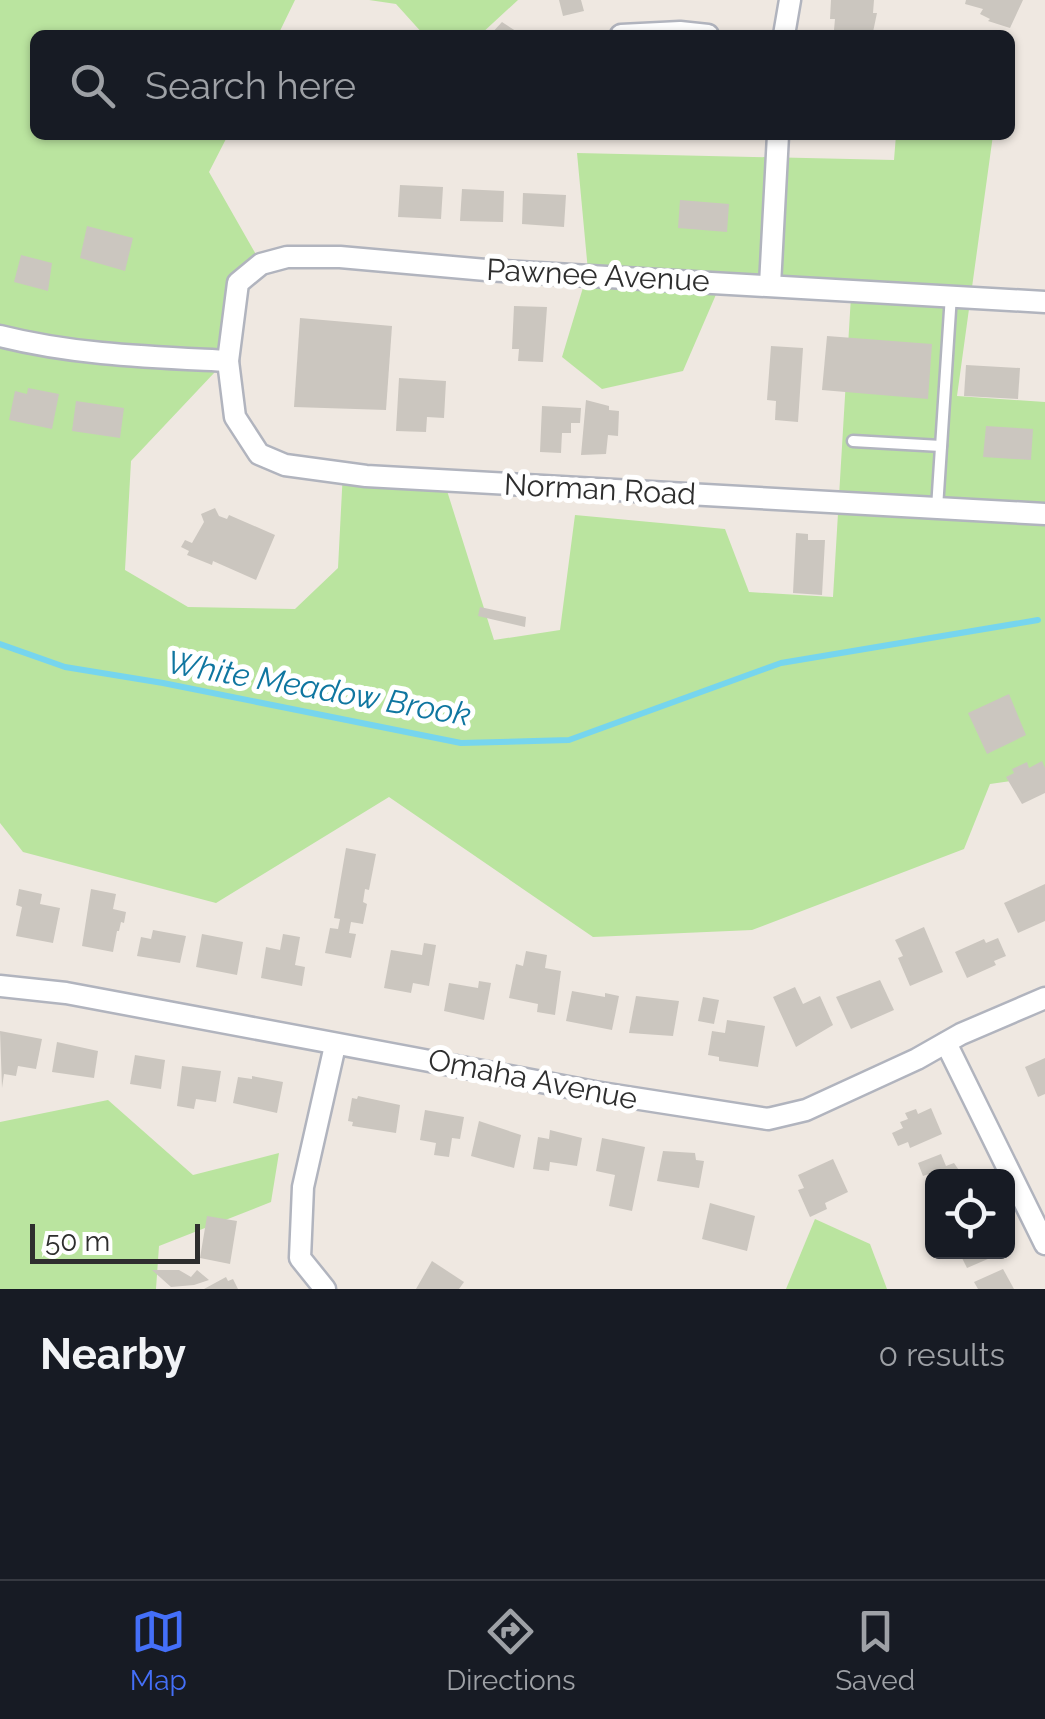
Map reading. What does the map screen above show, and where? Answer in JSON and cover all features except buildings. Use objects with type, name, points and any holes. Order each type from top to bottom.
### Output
[{"type":"street","points":[[785,30],[790,0]]},
{"type":"street","points":[[770,284],[778,140]]},
{"type":"street","name":"Pawnee Avenue","points":[[228,361],[238,283],[261,264],[287,257],[340,257],[486,270],[1045,302]]},
{"type":"street","points":[[0,336],[104,354],[228,361]]},
{"type":"street","name":"Norman Road","points":[[228,361],[234,417],[259,454],[286,465],[366,476],[1045,514]]},
{"type":"street","name":"Omaha Avenue","points":[[0,986],[84,996],[332,1044],[768,1119],[806,1110],[1045,998]]},
{"type":"street","points":[[946,1043],[1045,1244]]},
{"type":"street","points":[[325,1289],[300,1258],[302,1188],[334,1050],[332,1044]]},
{"type":"lane","points":[[937,508],[951,294]]},
{"type":"lane","points":[[853,440],[941,446]]},
{"type":"green space","points":[[0,0],[295,0],[280,30],[30,30],[30,140],[225,140],[209,172],[258,258],[231,355],[131,461],[125,570],[188,607],[295,609],[338,568],[343,471],[443,478],[494,640],[560,630],[575,515],[725,529],[749,592],[833,597],[851,296],[724,276],[683,371],[602,389],[562,357],[588,271],[577,153],[894,160],[896,140],[992,140],[957,396],[1045,402],[1045,776],[990,784],[964,849],[752,930],[593,937],[389,797],[216,903],[23,852],[0,823]]},
{"type":"green space","points":[[369,0],[518,0],[485,30],[419,30],[396,4]]},
{"type":"green space","points":[[108,1100],[193,1175],[279,1153],[271,1202],[159,1246],[156,1289],[0,1289],[0,1122]]},
{"type":"green space","points":[[815,1219],[870,1244],[887,1289],[786,1289]]},
{"type":"waterway","name":"White Meadow Brook","points":[[0,644],[65,667],[461,743],[569,740],[781,663],[1038,620]]}]
